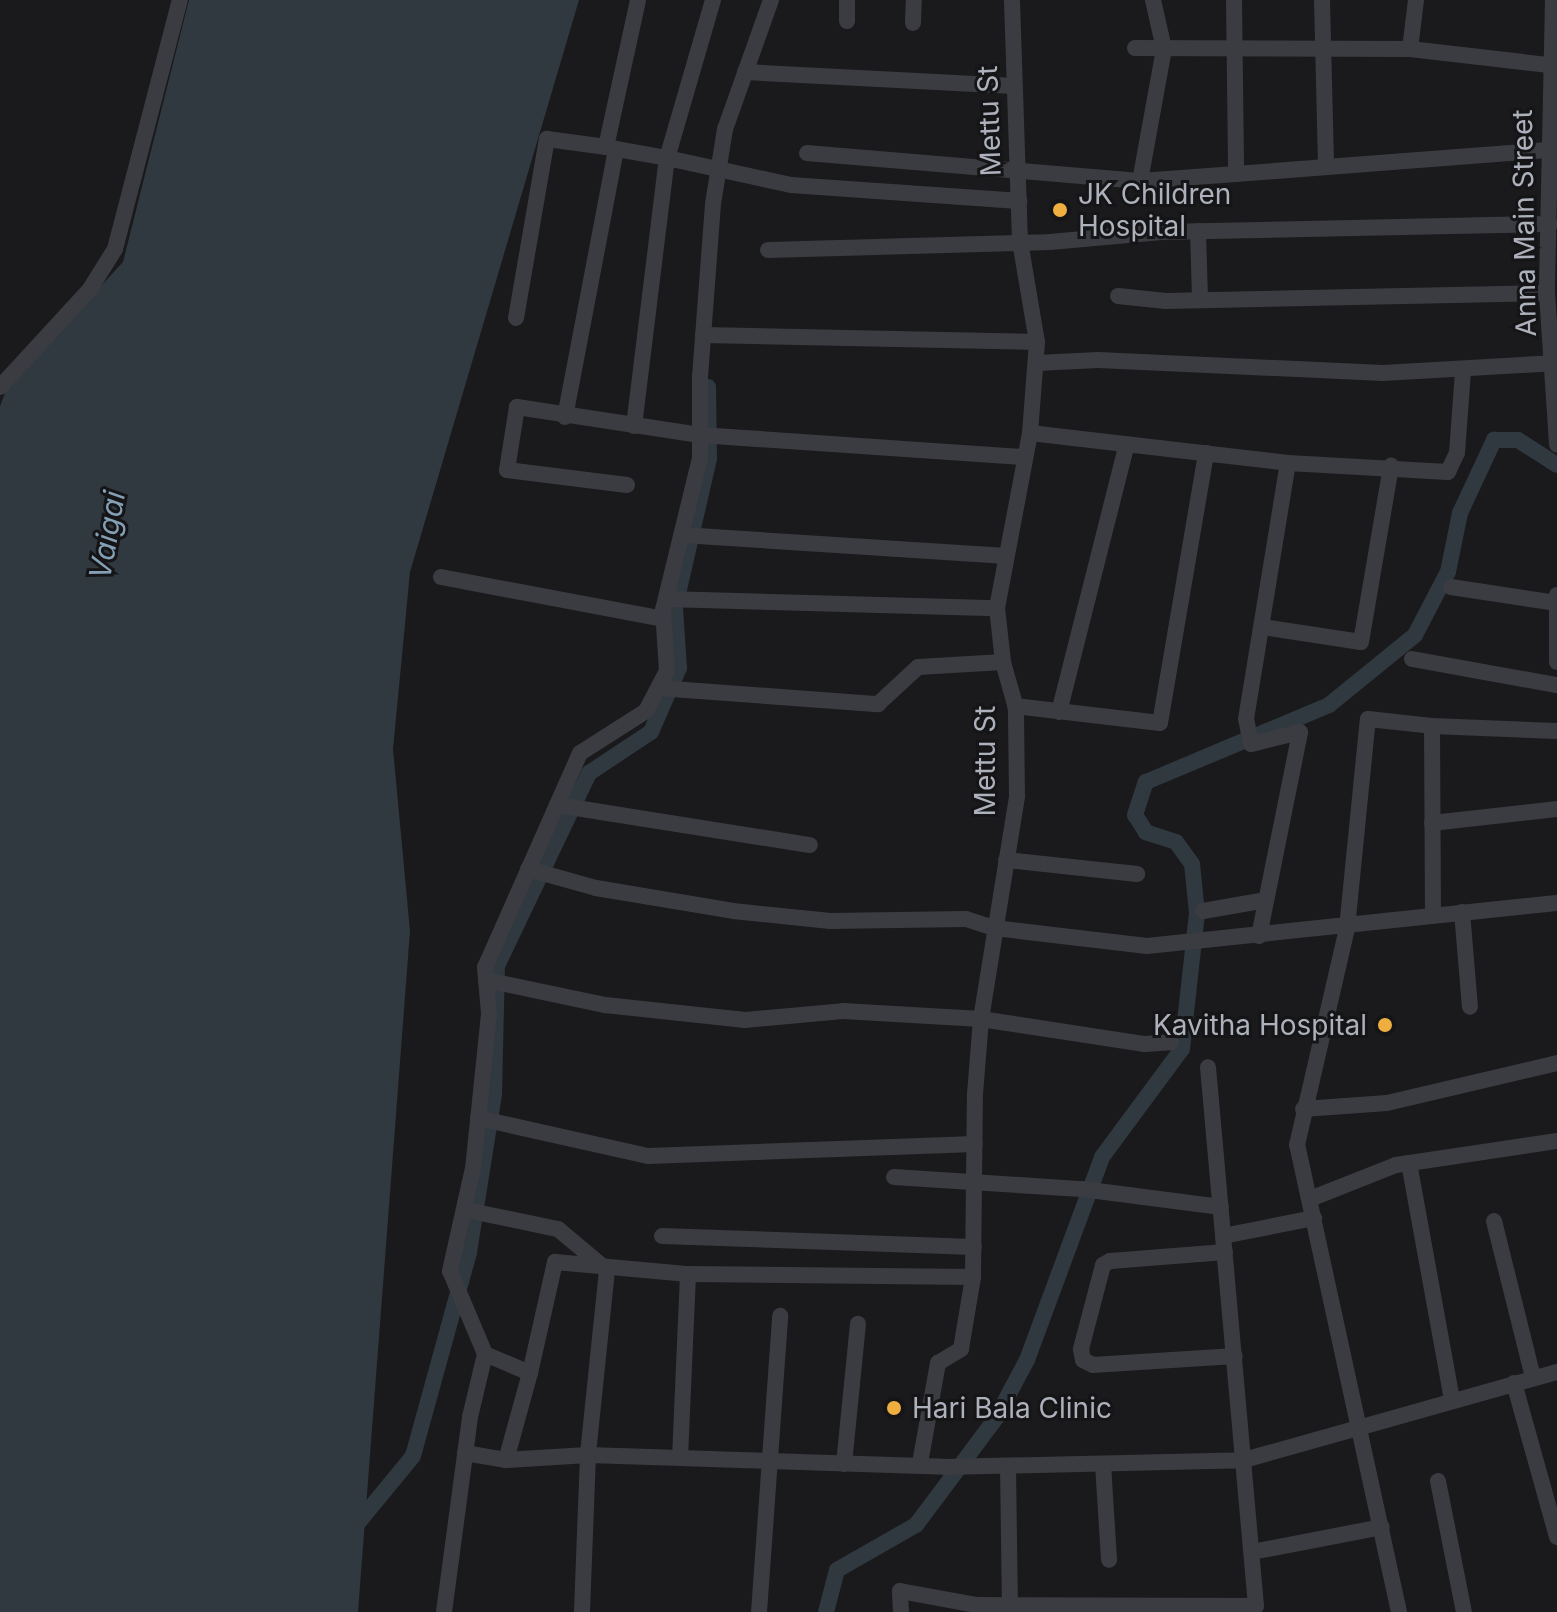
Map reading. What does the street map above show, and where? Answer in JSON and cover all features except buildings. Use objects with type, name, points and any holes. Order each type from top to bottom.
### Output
[{"type":"street","points":[[0,387],[90,289],[115,249],[180,0]]},
{"type":"street","points":[[565,417],[638,0]]},
{"type":"street","points":[[634,426],[667,158],[713,0]]},
{"type":"street","points":[[444,1612],[465,1453],[485,1354],[459,1286],[450,1271],[473,1211],[486,1120],[493,982],[485,967],[537,872],[568,806],[580,753],[646,711],[666,688],[663,619],[673,599],[688,536],[706,436],[708,335],[725,129],[750,72],[771,0]]},
{"type":"street","points":[[847,0],[847,21]]},
{"type":"street","points":[[913,23],[914,0]]},
{"type":"street","name":"Mettu St","points":[[920,1463],[938,1363],[961,1349],[973,1277],[981,1019],[1017,796],[1015,706],[1003,662],[997,608],[1030,433],[1037,342],[1020,242],[1012,0]]},
{"type":"street","points":[[1140,181],[1164,49],[1153,0]]},
{"type":"street","points":[[1234,0],[1236,174]]},
{"type":"street","points":[[1322,0],[1326,166]]},
{"type":"street","points":[[1410,49],[1416,0]]},
{"type":"street","name":"Anna Main Street","points":[[1553,0],[1548,150],[1553,259],[1547,293],[1555,363],[1557,445]]},
{"type":"street","points":[[1135,48],[1410,49],[1553,66]]},
{"type":"street","points":[[750,72],[1014,86]]},
{"type":"street","points":[[516,318],[547,139],[667,158],[723,173],[791,185],[1019,201]]},
{"type":"street","points":[[807,153],[1140,181],[1548,150]]},
{"type":"street","points":[[768,250],[1020,242],[1198,231],[1550,224]]},
{"type":"street","points":[[1198,231],[1200,299]]},
{"type":"street","points":[[1118,296],[1200,299],[1547,293]]},
{"type":"street","points":[[708,335],[1037,342]]},
{"type":"street","points":[[1037,363],[1098,360],[1463,372],[1555,363]]},
{"type":"street","points":[[1030,433],[1288,463],[1391,466],[1448,472],[1457,453],[1463,372]]},
{"type":"street","points":[[627,485],[507,470],[517,407],[565,417],[706,436],[1024,457]]},
{"type":"street","points":[[1059,712],[1127,444]]},
{"type":"street","points":[[1015,706],[1160,723],[1206,453]]},
{"type":"street","points":[[1259,936],[1300,732],[1251,744],[1246,719],[1288,463]]},
{"type":"street","points":[[1263,627],[1361,642],[1391,466]]},
{"type":"street","points":[[688,536],[1006,556]]},
{"type":"street","points":[[441,577],[663,619]]},
{"type":"street","points":[[1451,587],[1557,603]]},
{"type":"street","points":[[1557,594],[1557,662]]},
{"type":"street","points":[[673,599],[997,608]]},
{"type":"street","points":[[1412,659],[1557,685]]},
{"type":"street","points":[[666,688],[878,704],[918,667],[1003,662]]},
{"type":"street","points":[[1399,1612],[1361,1424],[1297,1145],[1347,928],[1368,719],[1432,726],[1557,731]]},
{"type":"street","points":[[1432,726],[1433,915]]},
{"type":"street","points":[[568,806],[810,845]]},
{"type":"street","points":[[1432,823],[1557,809]]},
{"type":"street","points":[[1006,860],[1137,874]]},
{"type":"street","points":[[537,872],[733,911],[830,921],[966,919],[994,928],[1147,946],[1347,928],[1433,915],[1557,903]]},
{"type":"street","points":[[1203,911],[1266,900]]},
{"type":"street","points":[[1462,912],[1470,1007]]},
{"type":"street","points":[[493,982],[605,1005],[745,1020],[843,1011],[981,1019],[1145,1044],[1171,1042]]},
{"type":"street","points":[[1303,1109],[1387,1103],[1557,1063]]},
{"type":"street","points":[[901,1612],[900,1591],[1010,1605],[1256,1609],[1208,1067]]},
{"type":"street","points":[[486,1120],[648,1156],[975,1144]]},
{"type":"street","points":[[1310,1199],[1409,1163],[1557,1141]]},
{"type":"street","points":[[1409,1163],[1452,1400]]},
{"type":"street","points":[[894,1177],[976,1185],[1082,1189],[1221,1207]]},
{"type":"street","points":[[473,1211],[558,1229],[607,1270]]},
{"type":"street","points":[[1235,1356],[1093,1365],[1083,1360],[1081,1349],[1103,1265],[1110,1261],[1224,1244],[1314,1218]]},
{"type":"street","points":[[1494,1221],[1533,1378]]},
{"type":"street","points":[[662,1236],[974,1247]]},
{"type":"street","points":[[506,1460],[555,1262],[607,1270],[688,1274],[973,1277]]},
{"type":"street","points":[[582,1612],[588,1455],[607,1270]]},
{"type":"street","points":[[680,1458],[688,1274]]},
{"type":"street","points":[[759,1612],[780,1316]]},
{"type":"street","points":[[844,1464],[858,1324]]},
{"type":"street","points":[[485,1354],[530,1373]]},
{"type":"street","points":[[465,1453],[506,1460],[588,1455],[844,1464],[920,1463],[945,1467],[1244,1460],[1361,1424],[1557,1372]]},
{"type":"street","points":[[1514,1383],[1557,1537]]},
{"type":"street","points":[[1103,1464],[1109,1560]]},
{"type":"street","points":[[1008,1466],[1010,1605]]},
{"type":"street","points":[[1438,1481],[1464,1612]]},
{"type":"street","points":[[1252,1552],[1382,1527]]},
{"type":"water","name":"Vaigai","points":[[189,0],[579,0],[410,572],[393,749],[410,931],[358,1612],[0,1612],[0,406],[7,388],[123,262]]},
{"type":"waterway","points":[[353,1529],[413,1456],[469,1252],[494,1094],[497,966],[589,773],[651,732],[679,668],[675,607],[709,458],[708,387]]},
{"type":"waterway","points":[[826,1612],[837,1570],[916,1525],[996,1418],[1027,1360],[1102,1157],[1182,1049],[1197,913],[1192,864],[1176,842],[1146,832],[1135,815],[1146,782],[1329,705],[1415,635],[1448,572],[1460,513],[1494,440],[1518,440],[1557,465]]},
{"type":"place","name":"JK Children Hospital","points":[[1060,210]]},
{"type":"place","name":"Kavitha Hospital","points":[[1385,1025]]},
{"type":"place","name":"Hari Bala Clinic","points":[[894,1408]]}]
